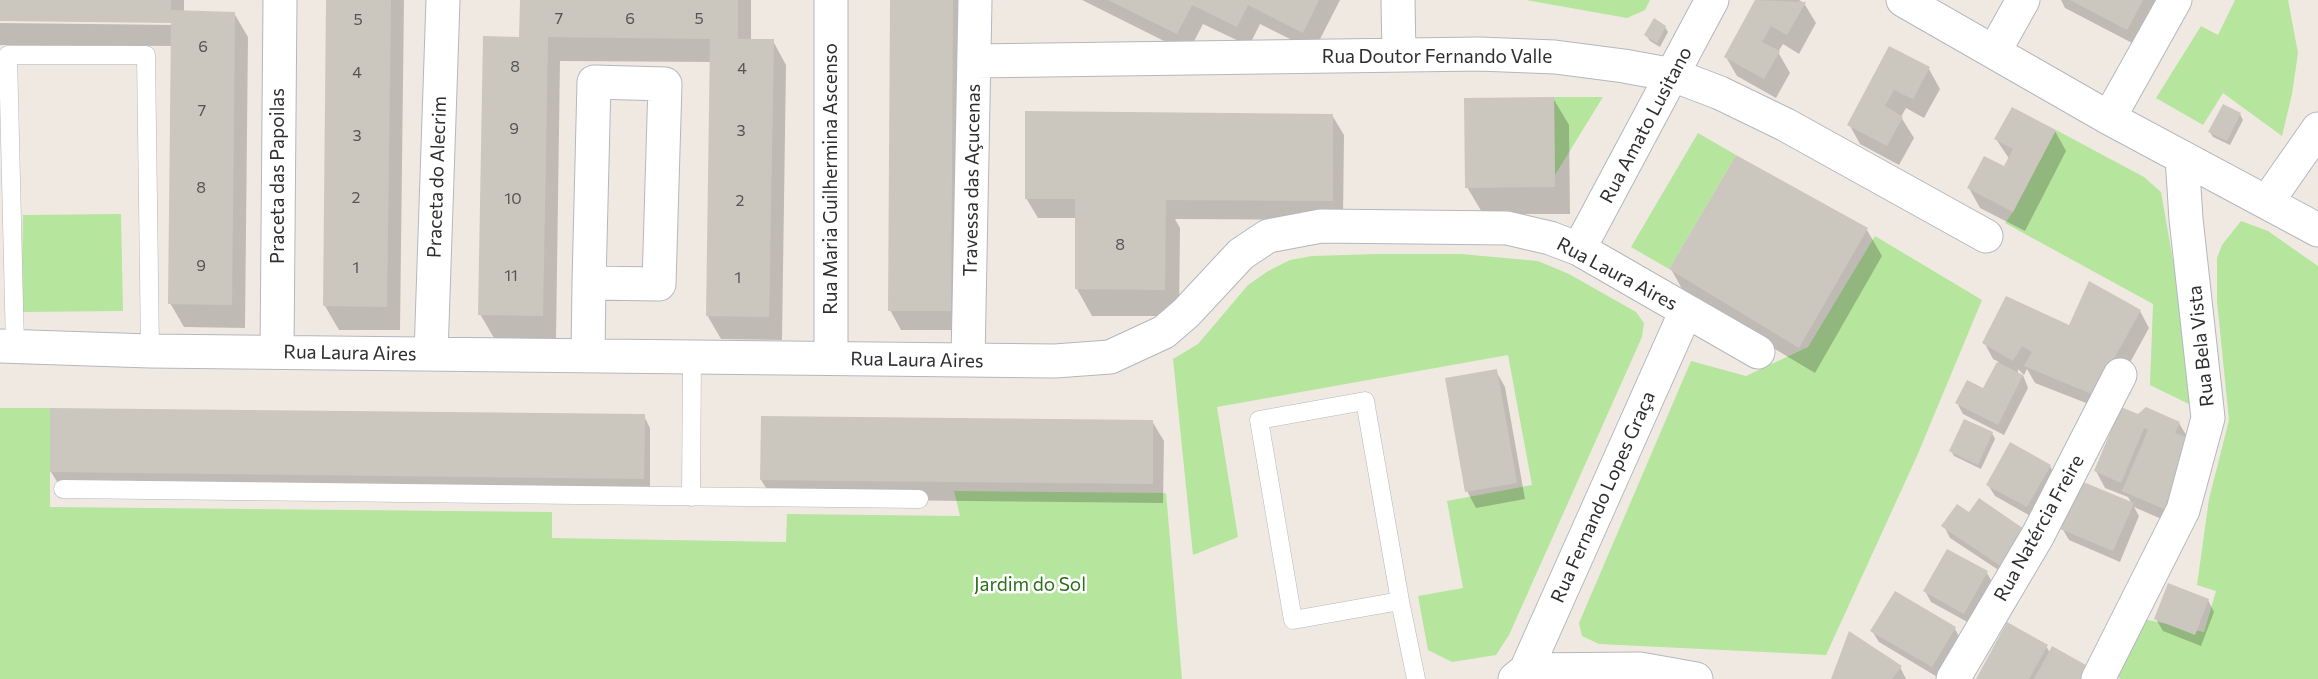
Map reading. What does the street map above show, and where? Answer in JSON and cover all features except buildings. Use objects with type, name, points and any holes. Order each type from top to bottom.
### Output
[{"type":"street","name":"Praceta das Papoilas","points":[[277,352],[280,0]]},
{"type":"street","name":"Praceta do Alecrim","points":[[430,354],[443,0]]},
{"type":"street","name":"Rua Maria Guilhermina Ascenso","points":[[831,0],[831,359]]},
{"type":"street","name":"Travessa das Açucenas","points":[[968,360],[975,0]]},
{"type":"street","points":[[1398,0],[1399,55]]},
{"type":"street","name":"Rua Amato Lusitano","points":[[1579,249],[1712,0]]},
{"type":"street","points":[[1903,0],[2109,118],[2318,230]]},
{"type":"street","points":[[1994,52],[2023,0]]},
{"type":"street","points":[[2109,118],[2175,0]]},
{"type":"street","name":"Rua Doutor Fernando Valle","points":[[974,61],[1399,55],[1555,57],[1673,75],[1720,93],[1786,125],[1986,236]]},
{"type":"street","points":[[588,356],[589,283],[594,82],[665,84],[659,284],[589,283]]},
{"type":"street","points":[[2267,202],[2315,139]]},
{"type":"street","name":"Rua Bela Vista","points":[[2098,679],[2183,510],[2208,418],[2186,219],[2182,157]]},
{"type":"street","name":"Rua Laura Aires","points":[[7,346],[150,351],[831,359],[1055,361],[1110,357],[1164,332],[1186,313],[1241,254],[1268,236],[1321,226],[1507,228],[1550,237],[1579,249],[1758,352]]},
{"type":"street","name":"Rua Fernando Lopes Graça","points":[[1520,675],[1686,311]]},
{"type":"street","name":"Rua Natércia Freire","points":[[1953,679],[2043,525],[2120,375]]},
{"type":"street","points":[[1520,675],[1640,669],[1696,679]]},
{"type":"lane","points":[[7,346],[8,55],[146,55],[150,351]]},
{"type":"lane","points":[[691,497],[692,357]]},
{"type":"lane","points":[[1400,601],[1293,620],[1259,419],[1365,401],[1416,679]]},
{"type":"lane","points":[[64,489],[919,499]]},
{"type":"green space","points":[[1526,0],[1650,0],[1645,10],[1627,18]]},
{"type":"green space","points":[[2235,0],[2288,0],[2298,53],[2282,136],[2223,93],[2203,125],[2156,98],[2201,26],[2218,35]]},
{"type":"green space","points":[[1554,97],[1603,97],[1555,175]]},
{"type":"green space","points":[[2056,130],[2144,177],[2161,192],[2199,409],[2150,385],[2153,304],[2005,223]]},
{"type":"green space","points":[[1698,133],[1736,155],[1669,269],[1631,247]]},
{"type":"green space","points":[[121,214],[123,311],[21,312],[23,215]]},
{"type":"green space","points":[[2241,221],[2268,231],[2318,266],[2318,679],[2121,679],[2116,676],[2139,618],[2204,632],[2216,591],[2197,585],[2209,499],[2229,420],[2217,301],[2217,258],[2222,245]]},
{"type":"green space","points":[[1875,236],[1982,300],[1917,456],[1826,655],[1599,644],[1582,636],[1579,623],[1691,361],[1746,376],[1808,347]]},
{"type":"green space","points":[[1461,254],[1538,261],[1569,274],[1636,312],[1644,323],[1642,337],[1509,635],[1496,655],[1452,662],[1428,650],[1418,596],[1463,588],[1447,501],[1532,485],[1508,355],[1217,407],[1238,537],[1193,555],[1173,359],[1198,344],[1248,285],[1268,271],[1290,260],[1312,256]]},
{"type":"green space","name":"Jardim do Sol","points":[[0,408],[50,408],[50,507],[552,512],[552,538],[786,542],[787,514],[960,516],[954,491],[1166,493],[1182,679],[0,679]]}]
